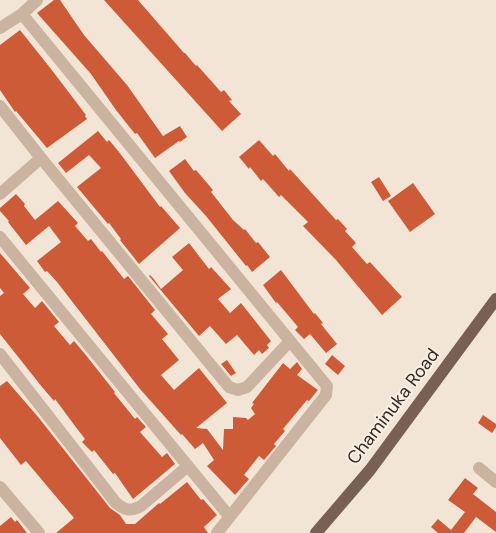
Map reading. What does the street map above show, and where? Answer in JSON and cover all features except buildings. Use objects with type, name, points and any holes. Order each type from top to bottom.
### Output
[{"type":"main road","name":"Chaminuka Road","points":[[316,533],[370,470],[496,298]]},
{"type":"street","points":[[0,28],[22,14],[37,0]]},
{"type":"street","points":[[22,14],[327,386],[326,396],[217,533]]},
{"type":"street","points":[[0,106],[229,387],[238,390],[246,387],[290,342]]},
{"type":"street","points":[[0,194],[41,158]]},
{"type":"street","points":[[0,237],[229,516]]},
{"type":"street","points":[[0,354],[116,503],[124,509],[134,510],[141,506],[188,466]]},
{"type":"street","points":[[479,468],[496,482]]},
{"type":"street","points":[[0,487],[39,533]]}]
